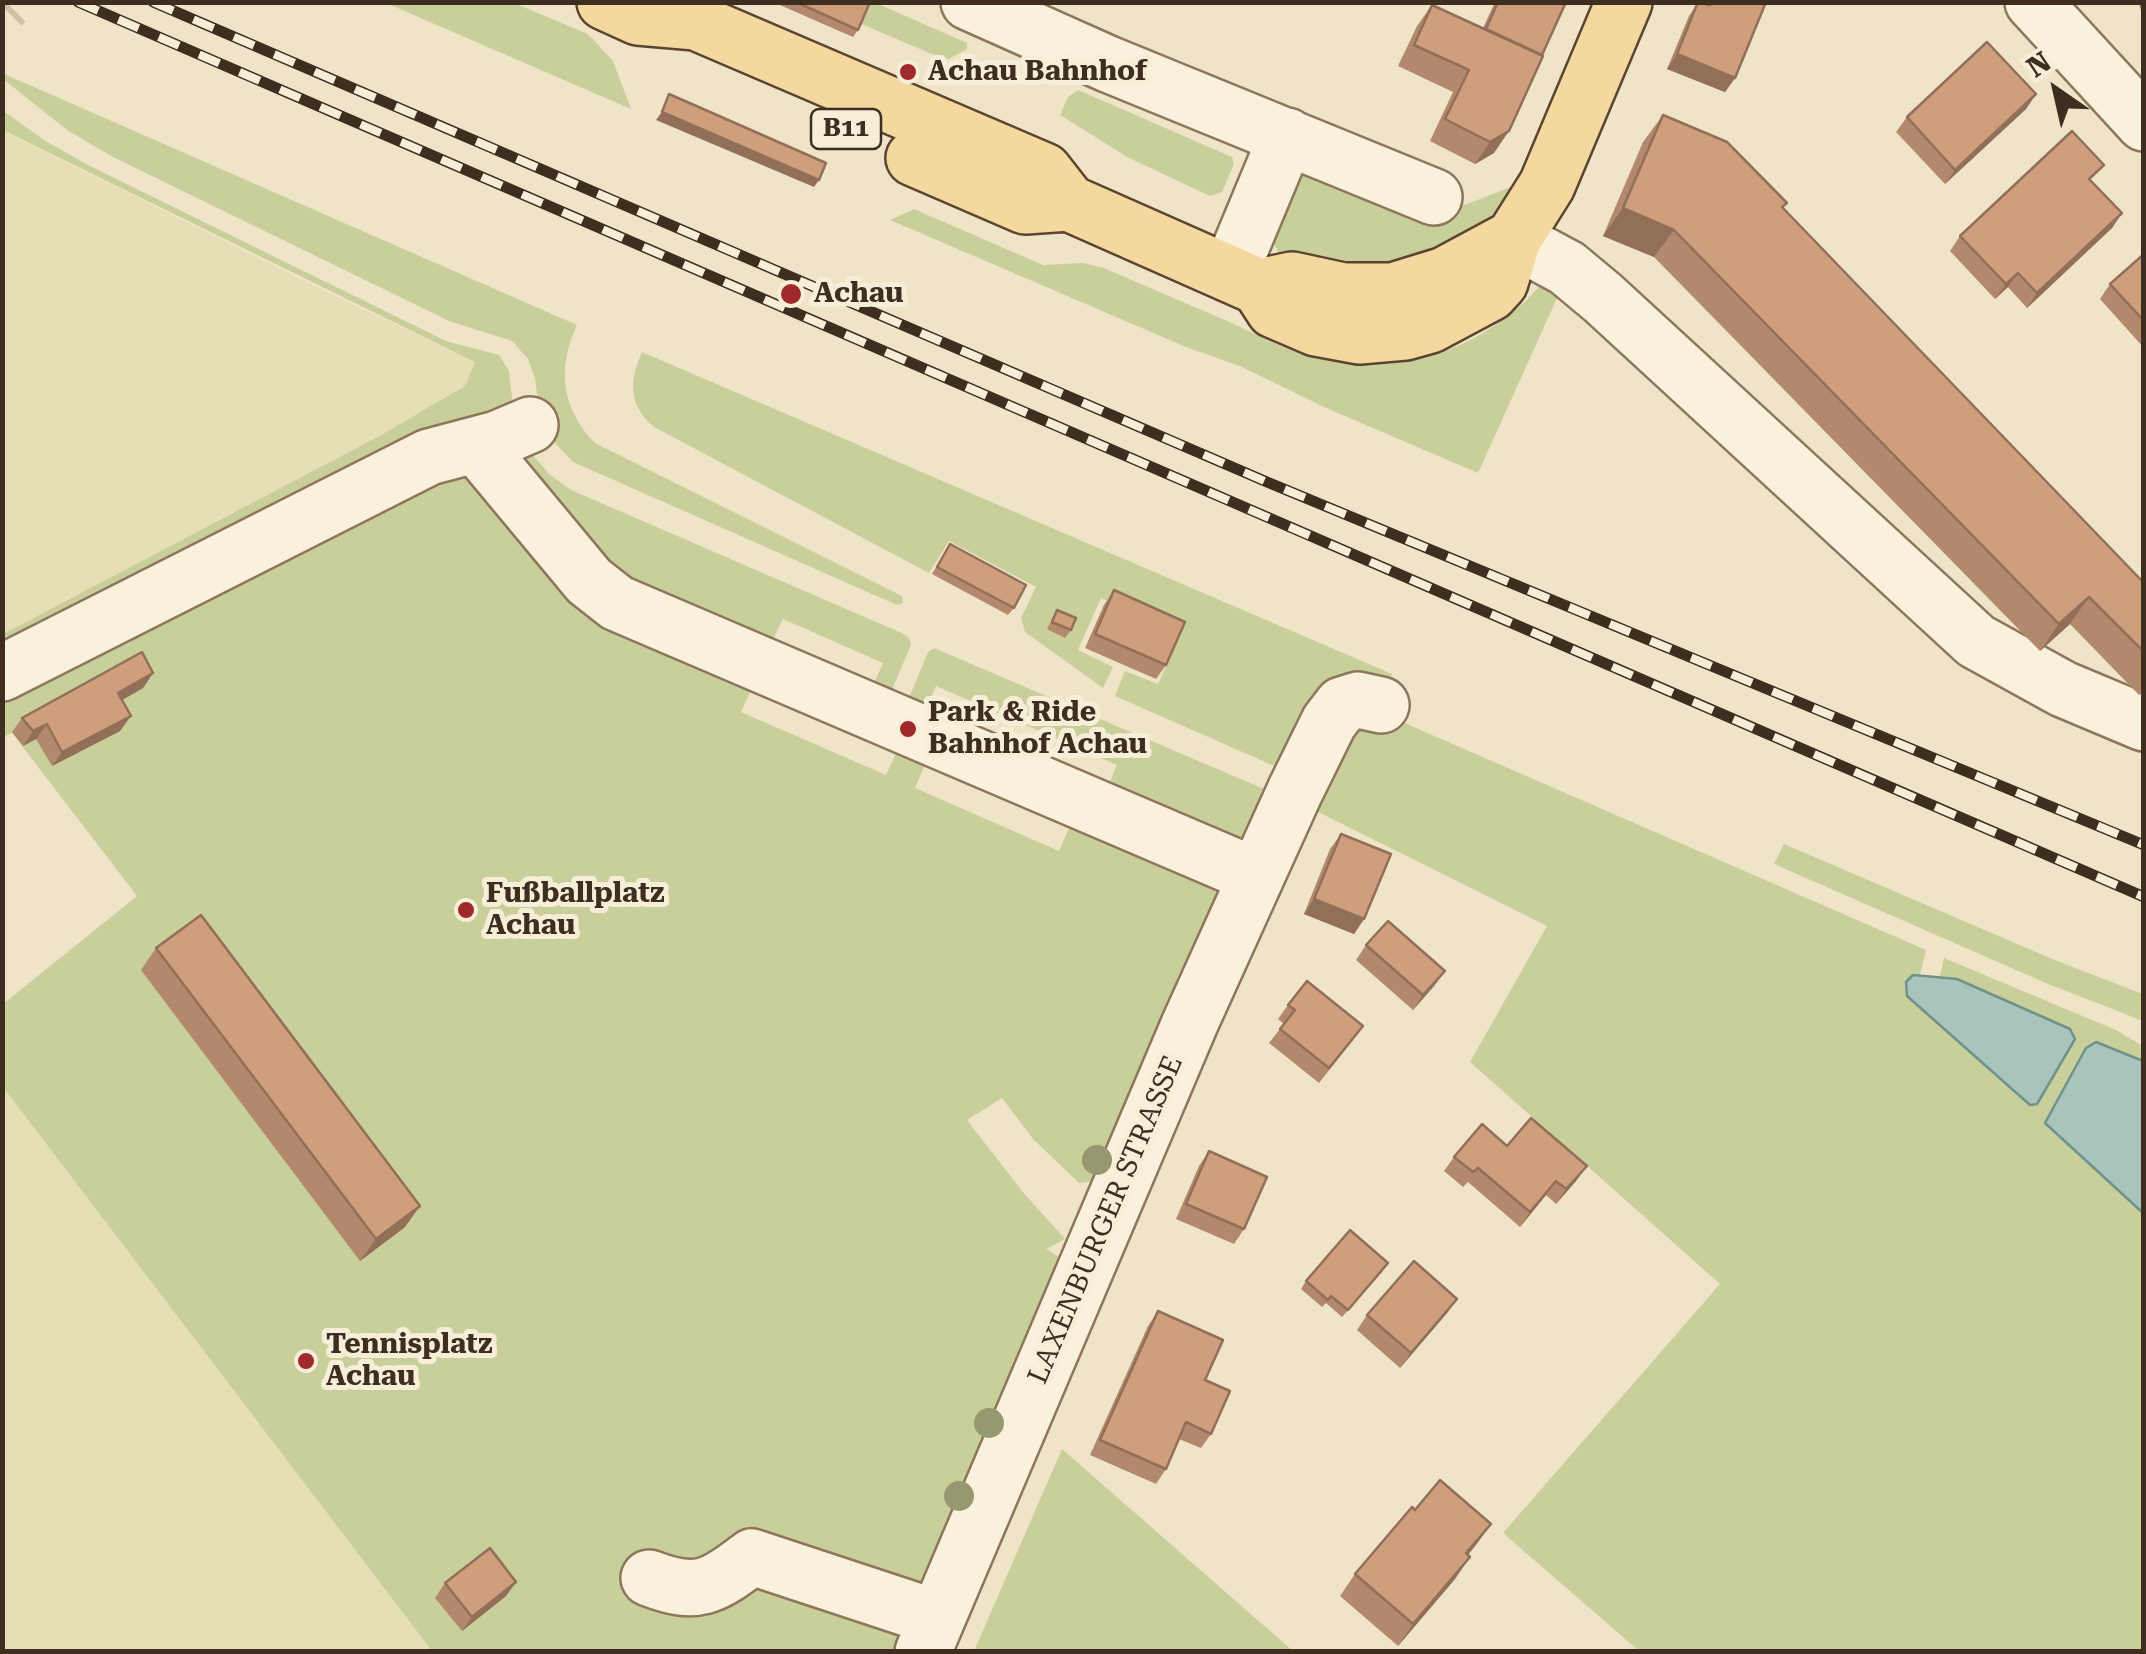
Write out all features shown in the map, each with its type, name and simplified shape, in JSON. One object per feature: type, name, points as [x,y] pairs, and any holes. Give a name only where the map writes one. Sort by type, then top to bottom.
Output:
[{"type":"main road","name":"B11","points":[[621,10],[696,22],[1044,172],[1070,203],[1244,280],[1292,280],[1343,291],[1392,291],[1446,275],[1513,239],[1547,185],[1624,2]]},
{"type":"street","points":[[969,2],[1108,64],[1434,197]]},
{"type":"street","points":[[2033,2],[2139,109]]},
{"type":"street","points":[[1244,280],[1286,136]]},
{"type":"street","points":[[1513,239],[1586,282],[1976,641],[2064,689],[2144,723]]},
{"type":"street","points":[[2,673],[429,457],[454,448],[476,446],[530,425]]},
{"type":"street","points":[[476,446],[589,581],[617,604],[1256,876]]},
{"type":"street","name":"LAXENBURGER STRASSE","points":[[930,1635],[1295,791],[1329,722],[1342,705],[1358,700],[1381,705]]},
{"type":"street","points":[[649,1578],[697,1590],[718,1582],[752,1557],[930,1635]]},
{"type":"shaded area","points":[[2,130],[475,362],[466,386],[383,434],[3,634]]},
{"type":"shaded area","points":[[3,1087],[432,1651],[3,1651]]},
{"type":"green space","points":[[386,3],[514,3],[588,34],[613,61],[631,109]]},
{"type":"green space","points":[[868,3],[967,43],[967,49],[949,59],[941,58],[859,23]]},
{"type":"green space","points":[[2,73],[577,325],[567,357],[566,387],[575,416],[595,443],[902,596],[903,603],[897,605],[573,462],[541,421],[528,359],[512,341],[449,321],[113,157],[67,130],[3,79]]},
{"type":"green space","points":[[1078,90],[1232,157],[1234,164],[1222,192],[1210,196],[1129,158],[1060,115],[1068,97]]},
{"type":"green space","points":[[2,110],[88,165],[446,341],[499,355],[509,371],[513,405],[3,655],[3,634],[383,434],[465,386],[475,362],[3,130]]},
{"type":"green space","points":[[1296,166],[1459,207],[1519,184],[1497,217],[1409,269],[1289,260],[1278,252],[1271,237]]},
{"type":"green space","points":[[914,209],[1043,265],[1083,263],[1104,268],[1292,350],[1335,362],[1367,365],[1431,356],[1490,329],[1540,286],[1558,296],[1478,473],[1242,367],[1186,347],[890,220]]},
{"type":"green space","points":[[642,352],[1392,674],[1385,695],[1281,769],[1115,696],[1125,671],[1158,684],[1180,634],[1101,598],[1078,650],[1113,667],[1103,688],[1025,632],[1021,618],[1036,587],[949,541],[929,573],[654,427],[639,410],[633,392]]},
{"type":"green space","points":[[527,448],[549,474],[571,490],[904,634],[911,645],[891,692],[870,692],[883,663],[783,619],[768,650],[628,590],[512,451]]},
{"type":"green space","points":[[462,470],[754,684],[741,712],[886,775],[899,747],[927,760],[915,788],[1059,851],[1075,815],[1225,888],[1106,1180],[1079,1183],[1033,1139],[1002,1098],[967,1120],[1065,1239],[1046,1249],[1066,1261],[895,1651],[432,1651],[3,1087],[3,1004],[137,896],[12,733],[3,737],[3,699]]},
{"type":"green space","points":[[934,648],[1264,789],[1271,795],[1252,846],[1105,794],[1117,765],[936,686],[923,715],[907,703],[928,652]]},
{"type":"green space","points":[[1400,721],[1926,950],[1920,975],[1940,976],[1944,958],[2116,1030],[2143,1046],[2143,1651],[1639,1651],[1503,1533],[1720,1284],[1470,1062],[1547,926],[1312,809],[1335,733]]},
{"type":"green space","points":[[1784,844],[2143,994],[2143,1021],[2048,984],[1774,864]]},
{"type":"green space","points":[[1062,1449],[1293,1651],[974,1651]]},
{"type":"water","points":[[1913,975],[1957,979],[2070,1029],[2075,1039],[2037,1104],[2030,1105],[1907,996],[1906,982]]},
{"type":"water","points":[[2096,1042],[2143,1061],[2143,1213],[2045,1123],[2086,1048]]},
{"type":"building","points":[[796,2],[870,2],[858,30]]},
{"type":"building","points":[[1498,2],[1566,2],[1542,55],[1486,29]]},
{"type":"building","points":[[1698,2],[1766,2],[1735,78],[1677,54]]},
{"type":"building","points":[[1432,5],[1543,56],[1509,131],[1490,142],[1445,119],[1469,70],[1414,45]]},
{"type":"building","points":[[1987,42],[2036,94],[1955,170],[1907,117]]},
{"type":"building","points":[[669,94],[826,163],[819,180],[662,112]]},
{"type":"building","points":[[1663,115],[1727,142],[1787,203],[1782,207],[2144,583],[2144,652],[2089,597],[2059,624],[1674,230],[1623,208]]},
{"type":"building","points":[[2072,131],[2104,165],[2089,179],[2122,213],[2037,293],[2018,273],[2006,284],[1960,236]]},
{"type":"building","points":[[2144,254],[2144,321],[2110,284]]},
{"type":"building","points":[[950,544],[1026,585],[1014,608],[937,567]]},
{"type":"building","points":[[1114,590],[1185,622],[1166,665],[1095,634]]},
{"type":"building","points":[[1057,610],[1076,618],[1071,630],[1052,622]]},
{"type":"building","points":[[142,652],[153,673],[118,693],[131,716],[62,752],[47,724],[33,731],[22,718]]},
{"type":"building","points":[[1341,834],[1391,854],[1364,919],[1314,899]]},
{"type":"building","points":[[201,915],[420,1206],[376,1239],[156,948]]},
{"type":"building","points":[[1388,921],[1445,971],[1423,995],[1366,945]]},
{"type":"building","points":[[1307,981],[1363,1026],[1329,1068],[1280,1029],[1295,1010],[1288,1005]]},
{"type":"building","points":[[1531,1118],[1587,1166],[1566,1189],[1556,1181],[1530,1212],[1478,1168],[1473,1172],[1454,1157],[1482,1124],[1507,1146]]},
{"type":"building","points":[[1209,1151],[1267,1177],[1244,1229],[1186,1204]]},
{"type":"building","points":[[1350,1230],[1388,1263],[1348,1310],[1331,1296],[1328,1300],[1306,1281]]},
{"type":"building","points":[[1414,1261],[1457,1299],[1411,1353],[1367,1315]]},
{"type":"building","points":[[1158,1311],[1223,1340],[1205,1380],[1230,1391],[1211,1434],[1186,1422],[1166,1469],[1100,1440]]},
{"type":"building","points":[[1440,1480],[1491,1524],[1466,1553],[1470,1557],[1413,1624],[1355,1574]]},
{"type":"building","points":[[490,1548],[516,1582],[472,1617],[445,1583]]},
{"type":"tunnel","points":[[2,6],[6,2]]},
{"type":"railway","points":[[78,2],[2144,897]]},
{"type":"railway","points":[[153,2],[1267,482],[2144,845]]},
{"type":"place","name":"Achau Bahnhof","points":[[908,72]]},
{"type":"place","name":"Achau","points":[[791,294]]},
{"type":"place","name":"Park & Ride Bahnhof Achau","points":[[908,729]]},
{"type":"place","name":"Fußballplatz Achau","points":[[466,910]]},
{"type":"place","name":"Tennisplatz Achau","points":[[306,1361]]}]
